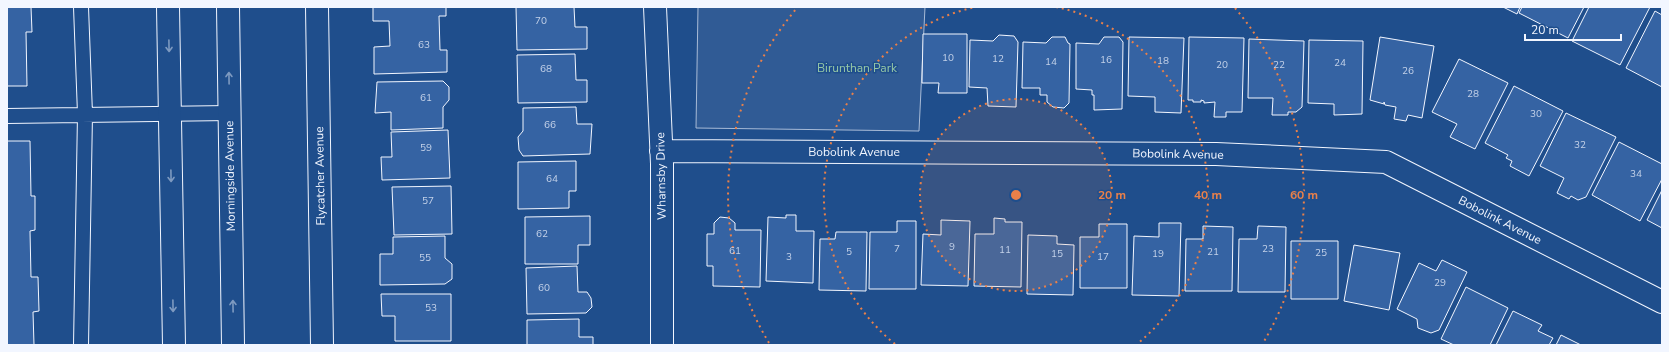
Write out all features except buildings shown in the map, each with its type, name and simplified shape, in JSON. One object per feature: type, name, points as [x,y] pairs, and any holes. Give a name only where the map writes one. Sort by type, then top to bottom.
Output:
[{"type":"street","points":[[168,7],[174,345]]},
{"type":"street","name":"Morningside Avenue","points":[[228,7],[233,345]]},
{"type":"street","name":"Flycatcher Avenue","points":[[317,7],[322,345]]},
{"type":"street","name":"Wharnsby Drive","points":[[656,7],[661,151],[662,345]]},
{"type":"street","name":"Bobolink Avenue","points":[[661,151],[1216,154],[1386,162],[1662,302]]},
{"type":"lane","points":[[82,7],[85,114],[82,345]]},
{"type":"lane","points":[[7,116],[229,113]]},
{"type":"shaded area","name":"Birunthan Park","points":[[698,7],[925,7],[919,131],[696,128]]}]
